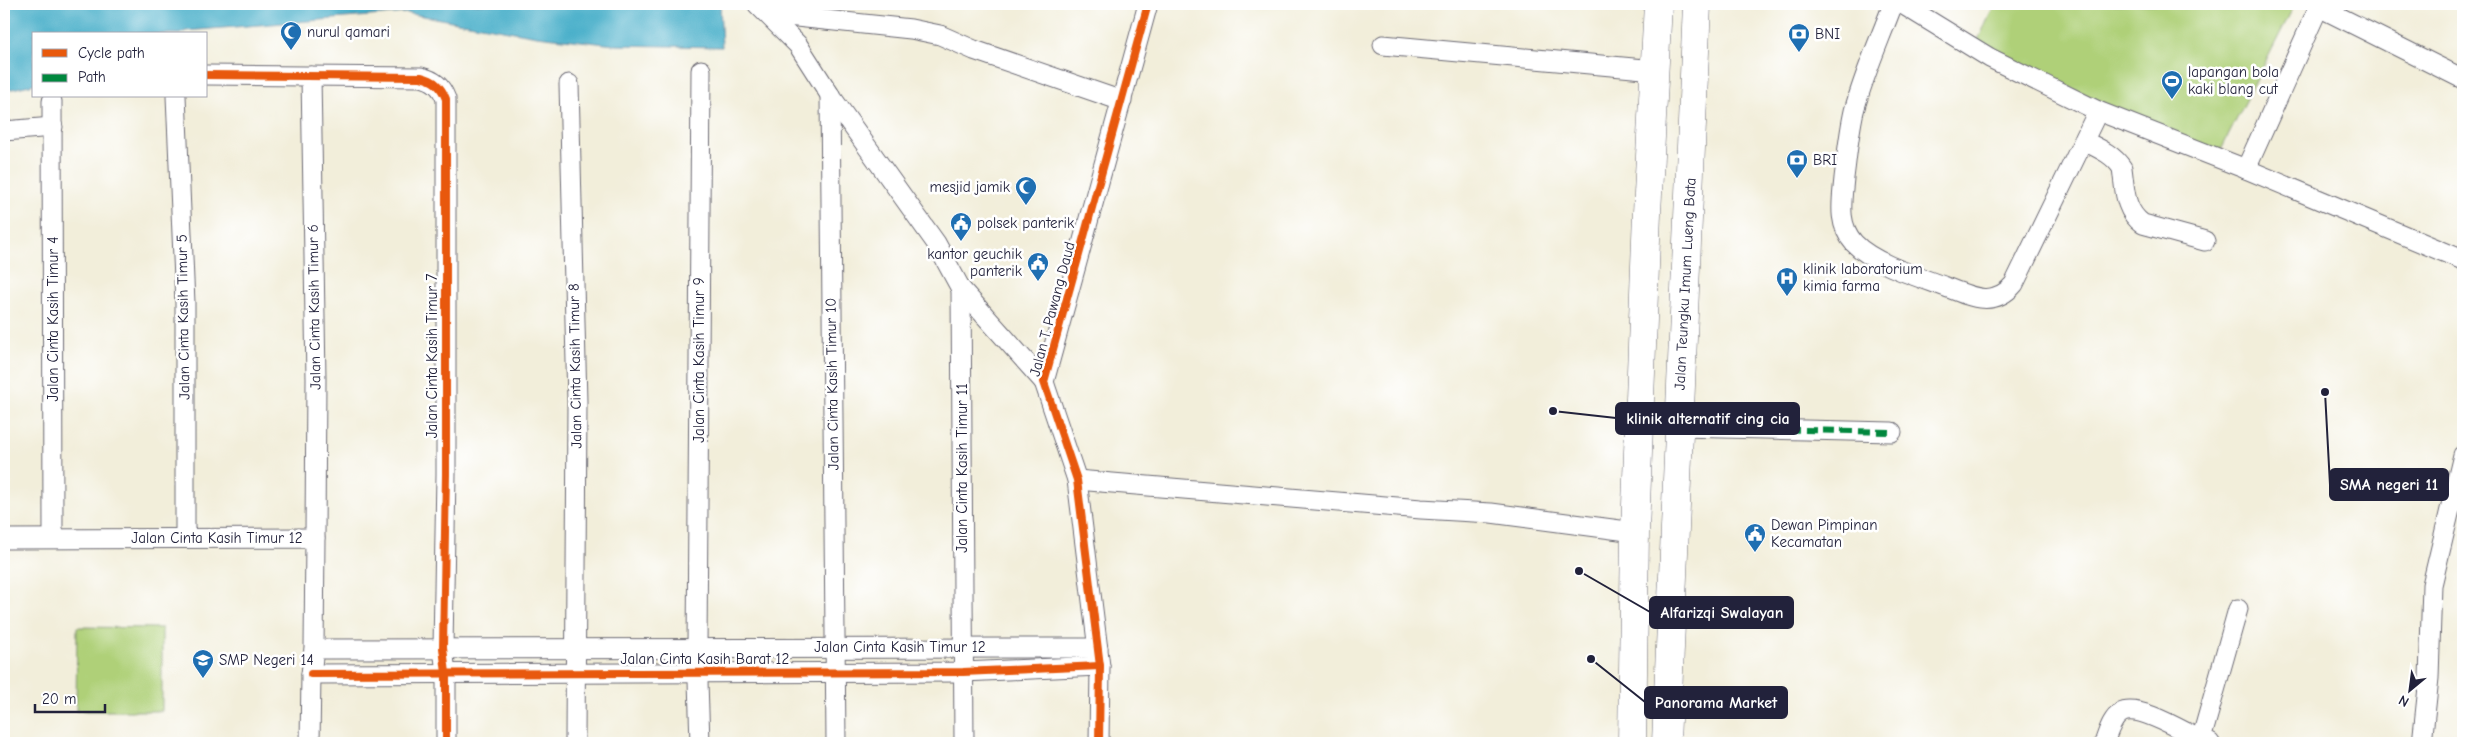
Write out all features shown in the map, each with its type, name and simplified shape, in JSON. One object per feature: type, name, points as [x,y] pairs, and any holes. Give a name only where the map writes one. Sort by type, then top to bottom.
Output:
[{"type":"highway","points":[[1632,743],[1635,532],[1647,213],[1658,4]]},
{"type":"highway","name":"Jalan Teungku Imum Lueng Bata","points":[[1666,743],[1697,4]]},
{"type":"street","name":"Jalan T. Pawang Daud","points":[[1099,743],[1099,657],[1076,480],[1044,382],[1148,4]]},
{"type":"street","points":[[1893,4],[1854,110],[1847,149],[1841,215],[1854,242],[1868,253],[1901,270],[1959,292],[1984,299],[1995,299],[2006,294],[2014,284],[2098,111]]},
{"type":"street","points":[[1902,4],[1990,58],[2098,111],[2246,169],[2463,260]]},
{"type":"street","points":[[2246,169],[2319,5],[2463,79]]},
{"type":"street","points":[[763,9],[911,29],[940,35],[974,50],[1122,101]]},
{"type":"street","points":[[763,9],[798,45],[830,95],[936,243],[961,289],[1044,382]]},
{"type":"street","points":[[1383,45],[1654,70]]},
{"type":"street","name":"Jalan Cinta Kasih Timur 9","points":[[700,743],[697,650],[701,70]]},
{"type":"street","points":[[208,75],[310,76]]},
{"type":"street","name":"Jalan Cinta Kasih Timur 7","points":[[310,76],[421,77],[436,83],[443,90],[446,99],[446,474],[443,648],[446,673],[446,743]]},
{"type":"street","name":"Jalan Cinta Kasih Timur 6","points":[[310,76],[316,380],[315,538]]},
{"type":"street","name":"Jalan Cinta Kasih Timur 8","points":[[569,84],[577,402],[575,743]]},
{"type":"street","name":"Jalan Cinta Kasih Timur 10","points":[[830,95],[836,743]]},
{"type":"street","name":"Jalan Cinta Kasih Timur 5","points":[[176,98],[185,303],[185,538]]},
{"type":"street","name":"Jalan Cinta Kasih Timur 4","points":[[52,100],[53,537]]},
{"type":"street","points":[[4,131],[53,127]]},
{"type":"street","points":[[2084,140],[2111,155],[2122,168],[2128,206],[2135,218],[2143,224],[2205,241]]},
{"type":"street","name":"Jalan Cinta Kasih Timur 11","points":[[961,289],[964,743]]},
{"type":"street","points":[[1679,427],[1892,432]]},
{"type":"street","points":[[2422,743],[2429,678],[2432,585],[2463,455]]},
{"type":"street","points":[[1076,480],[1421,509],[1491,513],[1635,532]]},
{"type":"street","name":"Jalan Cinta Kasih Timur 12","points":[[4,539],[53,537],[315,538],[314,649],[576,648],[697,650],[962,646],[1099,657]]},
{"type":"street","points":[[2104,743],[2114,719],[2122,712],[2131,711],[2143,712],[2206,741],[2238,609]]},
{"type":"street","points":[[310,743],[311,674],[314,649]]},
{"type":"street","name":"Jalan Cinta Kasih Barat 12","points":[[311,674],[963,672],[1099,657]]},
{"type":"green space","name":"lapangan bola kaki blang cut","points":[[1995,4],[2295,4],[2218,156],[1976,44]]},
{"type":"green space","points":[[77,627],[162,628],[162,711],[76,711]]},
{"type":"water","points":[[4,4],[720,4],[722,47],[615,45],[537,36],[406,13],[184,32],[32,32],[32,84],[4,91]]},
{"type":"marked path","points":[[1679,427],[1892,432]]},
{"type":"cycle path","points":[[1099,743],[1100,666],[1077,480],[1044,382],[1148,4]]},
{"type":"cycle path","points":[[208,75],[421,77],[437,84],[446,99],[446,474],[443,648],[446,673],[446,743]]},
{"type":"cycle path","points":[[311,674],[963,672],[1100,666]]},
{"type":"place","name":"nurul qamari","points":[[291,51]]},
{"type":"place","name":"BNI","points":[[1799,53]]},
{"type":"place","name":"lapangan bola kaki blang cut","points":[[2172,100]]},
{"type":"place","name":"BRI","points":[[1797,179]]},
{"type":"place","name":"mesjid jamik","points":[[1026,206]]},
{"type":"place","name":"polsek panterik","points":[[961,242]]},
{"type":"place","name":"kantor geuchik panterik","points":[[1038,282]]},
{"type":"place","name":"klinik laboratorium kimia farma","points":[[1787,297]]},
{"type":"place","name":"SMA negeri 11","points":[[2325,392]]},
{"type":"place","name":"klinik alternatif cing cia","points":[[1553,411]]},
{"type":"place","name":"Dewan Pimpinan Kecamatan","points":[[1755,553]]},
{"type":"place","name":"Alfarizqi Swalayan","points":[[1579,571]]},
{"type":"place","name":"Panorama Market","points":[[1591,659]]},
{"type":"place","name":"SMP Negeri 14","points":[[203,679]]}]
